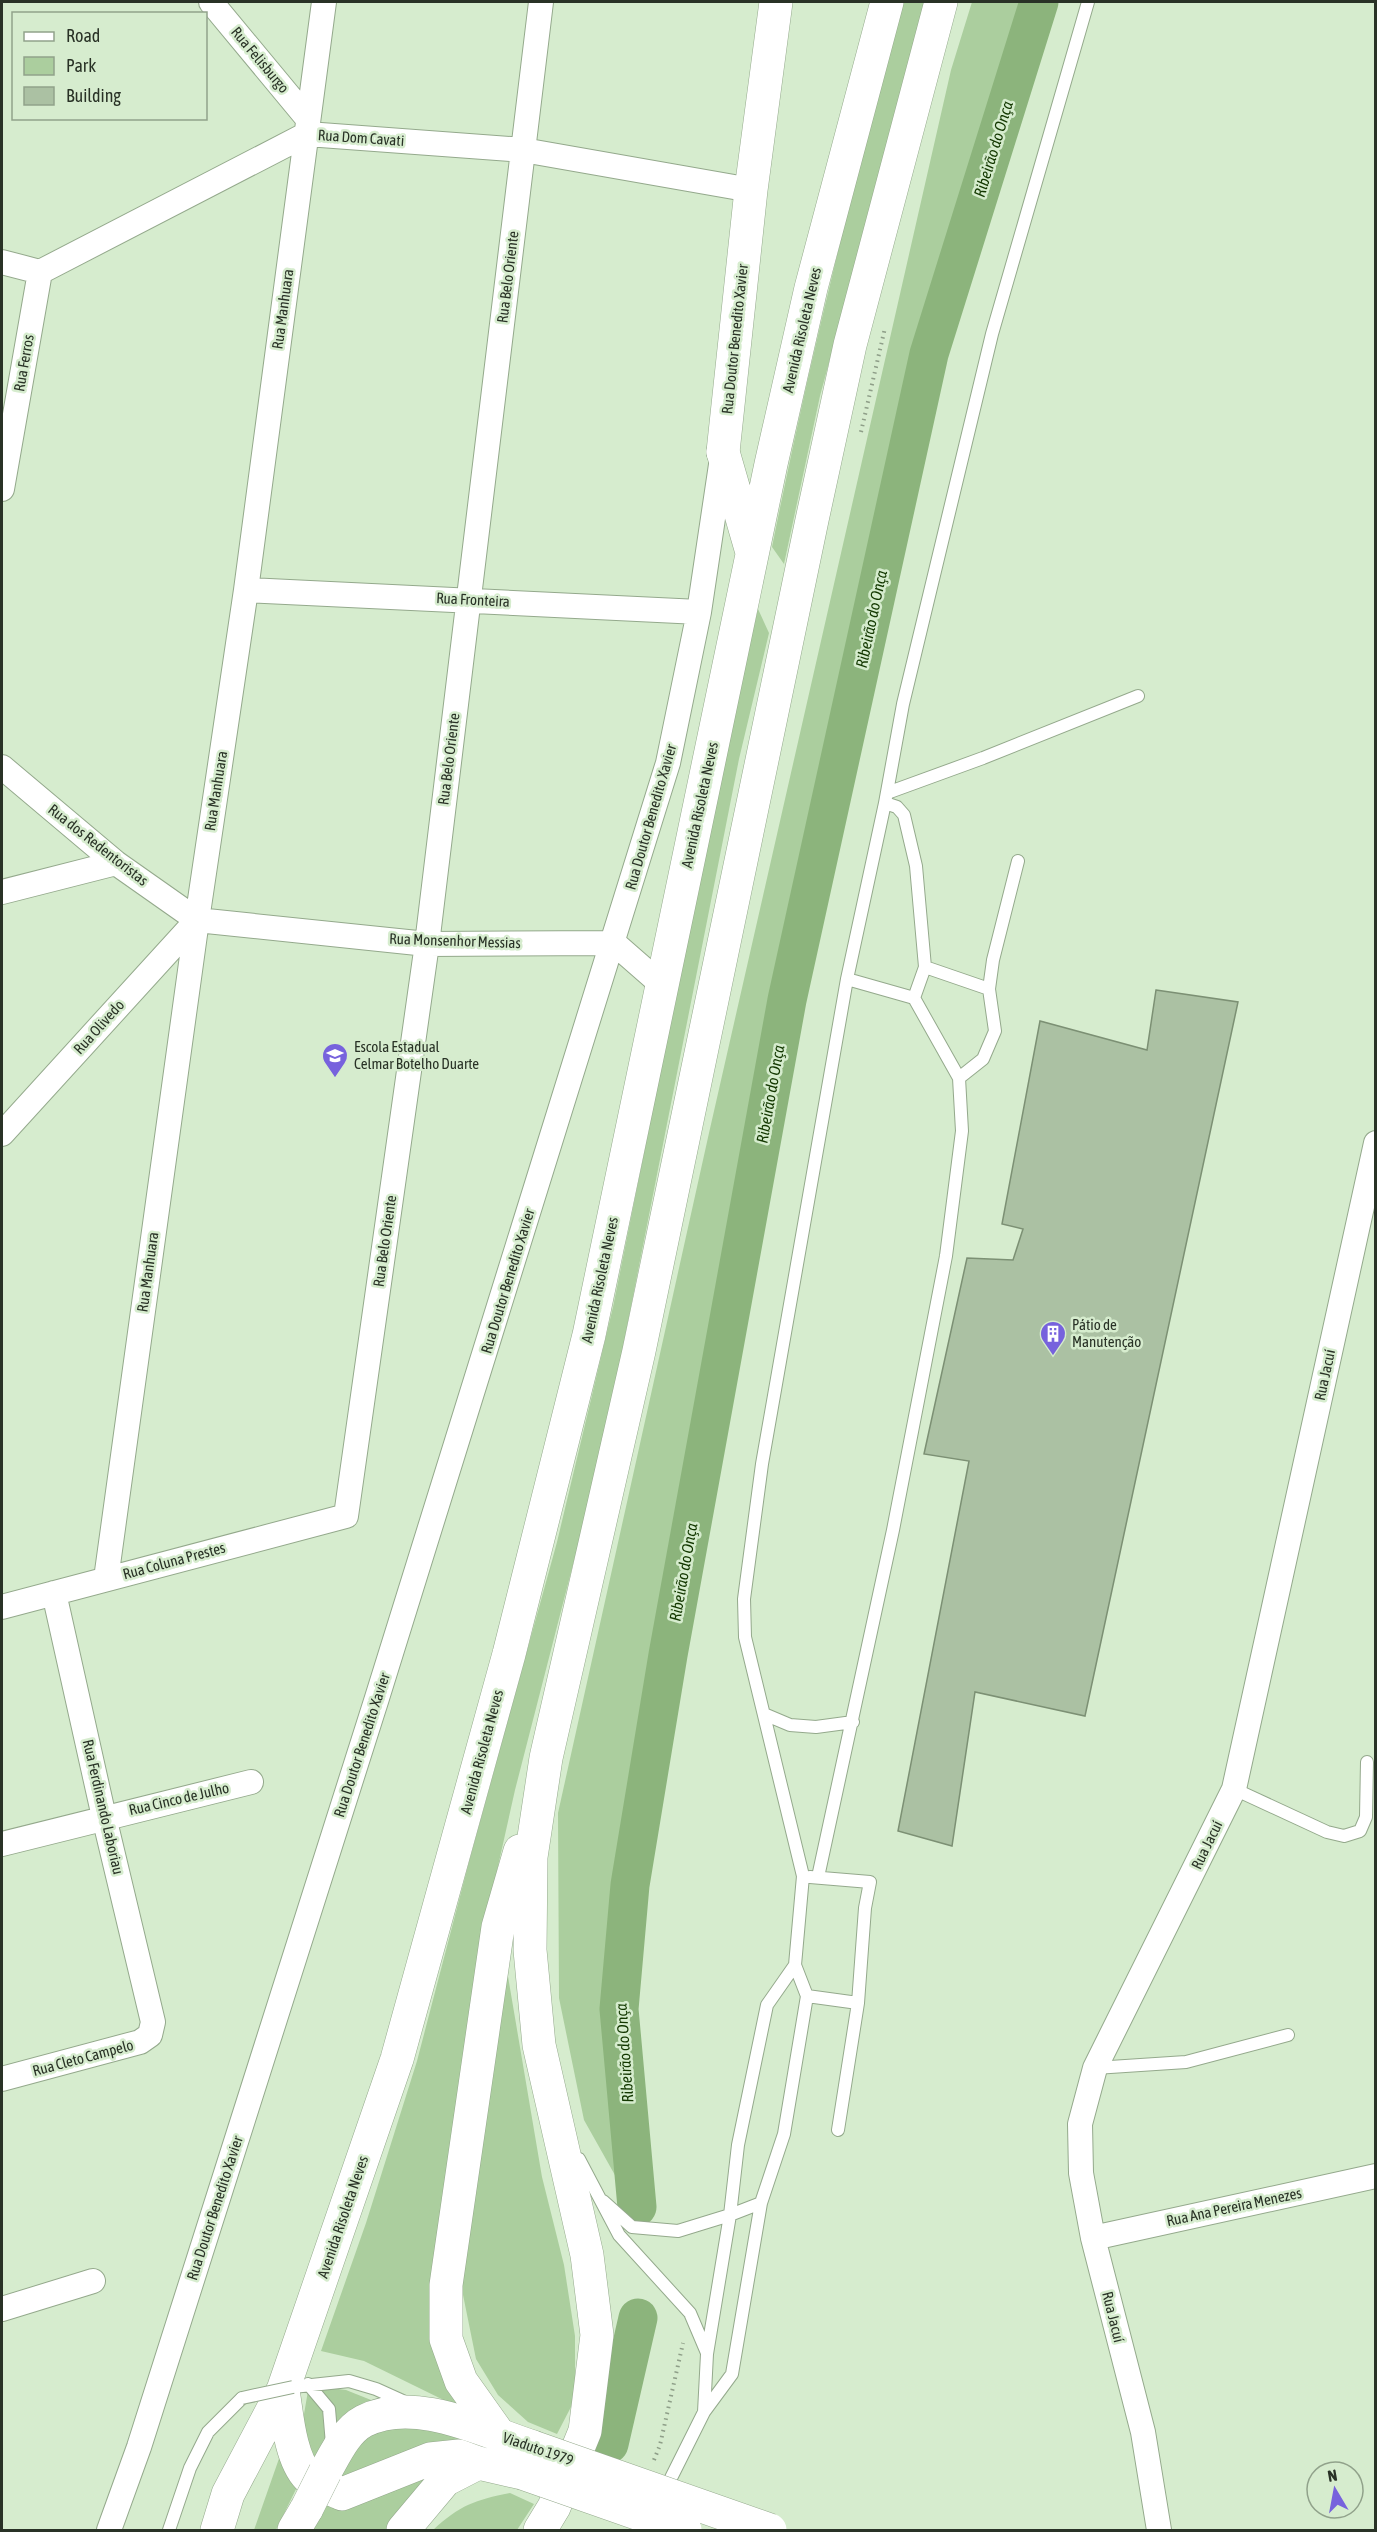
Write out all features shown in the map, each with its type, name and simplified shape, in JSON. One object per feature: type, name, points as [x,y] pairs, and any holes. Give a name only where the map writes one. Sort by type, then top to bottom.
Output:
[{"type":"main road","name":"Rua Doutor Benedito Xavier","points":[[723,452],[751,190],[776,2]]},
{"type":"main road","name":"Avenida Risoleta Neves","points":[[217,2530],[228,2494],[294,2387],[397,2059],[509,1654],[589,1335],[752,553],[811,288],[887,2]]},
{"type":"main road","points":[[500,2436],[461,2381],[446,2339],[446,2285],[498,1927],[546,1758],[639,1351],[809,531],[850,345],[941,2]]},
{"type":"main road","points":[[723,452],[752,553]]},
{"type":"main road","points":[[540,2530],[554,2507],[585,2430],[597,2335],[587,2255],[539,2045],[530,1950],[531,1857],[546,1758]]},
{"type":"main road","name":"Viaduto 1979","points":[[294,2387],[289,2431],[296,2455],[308,2478],[342,2494],[430,2459],[459,2456],[478,2463],[527,2460],[770,2530]]},
{"type":"main road","name":"Viaduto 1979","points":[[300,2519],[343,2440],[363,2422],[393,2412],[430,2413],[500,2436],[527,2460],[685,2530]]},
{"type":"main road","points":[[403,2530],[445,2480],[478,2463]]},
{"type":"street","name":"Rua Felisburgo","points":[[211,2],[307,126]]},
{"type":"street","name":"Rua Manhuara","points":[[106,1579],[197,920],[246,590],[324,2]]},
{"type":"street","name":"Rua Belo Oriente","points":[[346,1516],[427,944],[541,2]]},
{"type":"street","name":"Rua Dom Cavati","points":[[40,272],[307,126],[523,150],[751,190]]},
{"type":"street","points":[[2,262],[40,272]]},
{"type":"street","name":"Rua Ferros","points":[[2,489],[40,272]]},
{"type":"street","name":"Rua Doutor Benedito Xavier","points":[[109,2530],[139,2447],[614,943],[668,764],[699,612],[723,452]]},
{"type":"street","name":"Rua Fronteira","points":[[246,590],[469,599],[699,612]]},
{"type":"street","name":"Rua dos Redentoristas","points":[[2,767],[116,863],[197,920]]},
{"type":"street","points":[[2,892],[116,863]]},
{"type":"street","name":"Rua Monsenhor Messias","points":[[197,920],[427,944],[614,943]]},
{"type":"street","name":"Rua Olivedo","points":[[2,1134],[197,920]]},
{"type":"street","points":[[614,943],[662,986]]},
{"type":"street","name":"Rua Jacuí","points":[[1159,2530],[1143,2432],[1093,2238],[1081,2173],[1080,2124],[1095,2068],[1234,1789],[1376,1143]]},
{"type":"street","name":"Rua Coluna Prestes","points":[[2,1607],[346,1516]]},
{"type":"street","name":"Rua Ferdinando Laboriau","points":[[54,1593],[153,2022]]},
{"type":"street","name":"Rua Cinco de Julho","points":[[2,1844],[251,1782]]},
{"type":"street","name":"Rua Cleto Campelo","points":[[2,2079],[140,2042],[150,2035],[153,2022]]},
{"type":"street","name":"Rua Ana Pereira Menezes","points":[[1093,2238],[1376,2176]]},
{"type":"street","points":[[2,2309],[93,2281]]},
{"type":"lane","points":[[645,2530],[704,2412],[732,2374],[761,2203],[784,2134],[807,1996],[795,1965],[803,1876],[745,1637],[744,1599],[762,1464],[847,979],[886,798],[903,704],[993,334],[1088,2]]},
{"type":"lane","points":[[886,798],[1138,696]]},
{"type":"lane","points":[[886,798],[904,815],[916,866],[925,967],[914,998]]},
{"type":"lane","points":[[959,1078],[983,1059],[995,1031],[989,989],[993,960],[1018,861]]},
{"type":"lane","points":[[925,967],[989,989]]},
{"type":"lane","points":[[818,1877],[854,1722],[946,1256],[962,1131],[959,1078],[914,998],[847,979]]},
{"type":"lane","points":[[764,1714],[789,1725],[816,1727],[854,1722]]},
{"type":"lane","points":[[1234,1789],[1327,1832],[1344,1836],[1360,1831],[1366,1817],[1367,1762]]},
{"type":"lane","points":[[803,1876],[870,1882],[865,1908],[858,2003],[838,2130]]},
{"type":"lane","points":[[704,2412],[707,2354],[730,2216],[738,2145],[767,2005],[795,1965]]},
{"type":"lane","points":[[807,1996],[858,2003]]},
{"type":"lane","points":[[1095,2068],[1186,2062],[1288,2036]]},
{"type":"lane","points":[[539,2045],[562,2124],[596,2194],[619,2235],[690,2313],[707,2354]]},
{"type":"lane","points":[[596,2194],[632,2227],[678,2231],[730,2216],[761,2203]]},
{"type":"lane","points":[[169,2530],[190,2468],[208,2432],[242,2398],[294,2387],[349,2381],[376,2389],[430,2413]]},
{"type":"lane","points":[[294,2387],[329,2409],[333,2439],[327,2469]]},
{"type":"path","points":[[859,442],[886,326]]},
{"type":"path","points":[[651,2466],[660,2445],[690,2313]]},
{"type":"green space","points":[[904,2],[926,2],[820,396],[784,564],[772,547],[786,478],[833,273]]},
{"type":"green space","points":[[972,2],[1031,2],[933,316],[846,701],[753,1140],[632,1825],[611,2000],[625,2193],[584,2120],[559,1998],[558,1813],[709,1133],[951,70]]},
{"type":"green space","points":[[758,609],[769,633],[739,759],[622,1352],[579,1541],[515,1790],[490,1902],[447,2225],[464,2410],[364,2361],[321,2351],[366,2223],[417,2061],[557,1542],[613,1307],[731,722]]},
{"type":"green space","points":[[503,1947],[542,2177],[564,2265],[575,2336],[575,2380],[572,2405],[557,2434],[528,2422],[498,2395],[476,2359],[461,2285]]},
{"type":"green space","points":[[309,2385],[346,2390],[376,2402],[347,2416],[324,2441],[310,2466],[303,2420]]},
{"type":"green space","points":[[413,2422],[475,2442],[432,2445],[340,2484],[333,2477],[377,2425]]},
{"type":"green space","points":[[282,2450],[300,2481],[276,2530],[254,2530]]},
{"type":"green space","points":[[441,2466],[390,2530],[306,2530],[321,2500]]},
{"type":"green space","points":[[510,2493],[534,2504],[517,2530],[433,2530],[460,2509],[487,2498]]},
{"type":"building","name":"Pátio de Manutenção","points":[[1156,990],[1238,1002],[1085,1716],[975,1692],[952,1846],[898,1831],[969,1461],[924,1454],[967,1258],[1013,1260],[1023,1229],[1002,1224],[1040,1021],[1147,1050]]},
{"type":"waterway","name":"Ribeirão do Onça","points":[[637,2207],[619,2009],[630,1885],[668,1655],[787,1000],[929,354],[1039,2]]},
{"type":"waterway","name":"Ribeirão do Onça","points":[[609,2444],[638,2318]]},
{"type":"place","name":"Escola Estadual Celmar Botelho Duarte","points":[[335,1079]]},
{"type":"place","name":"Pátio de Manutenção","points":[[1053,1357]]}]
